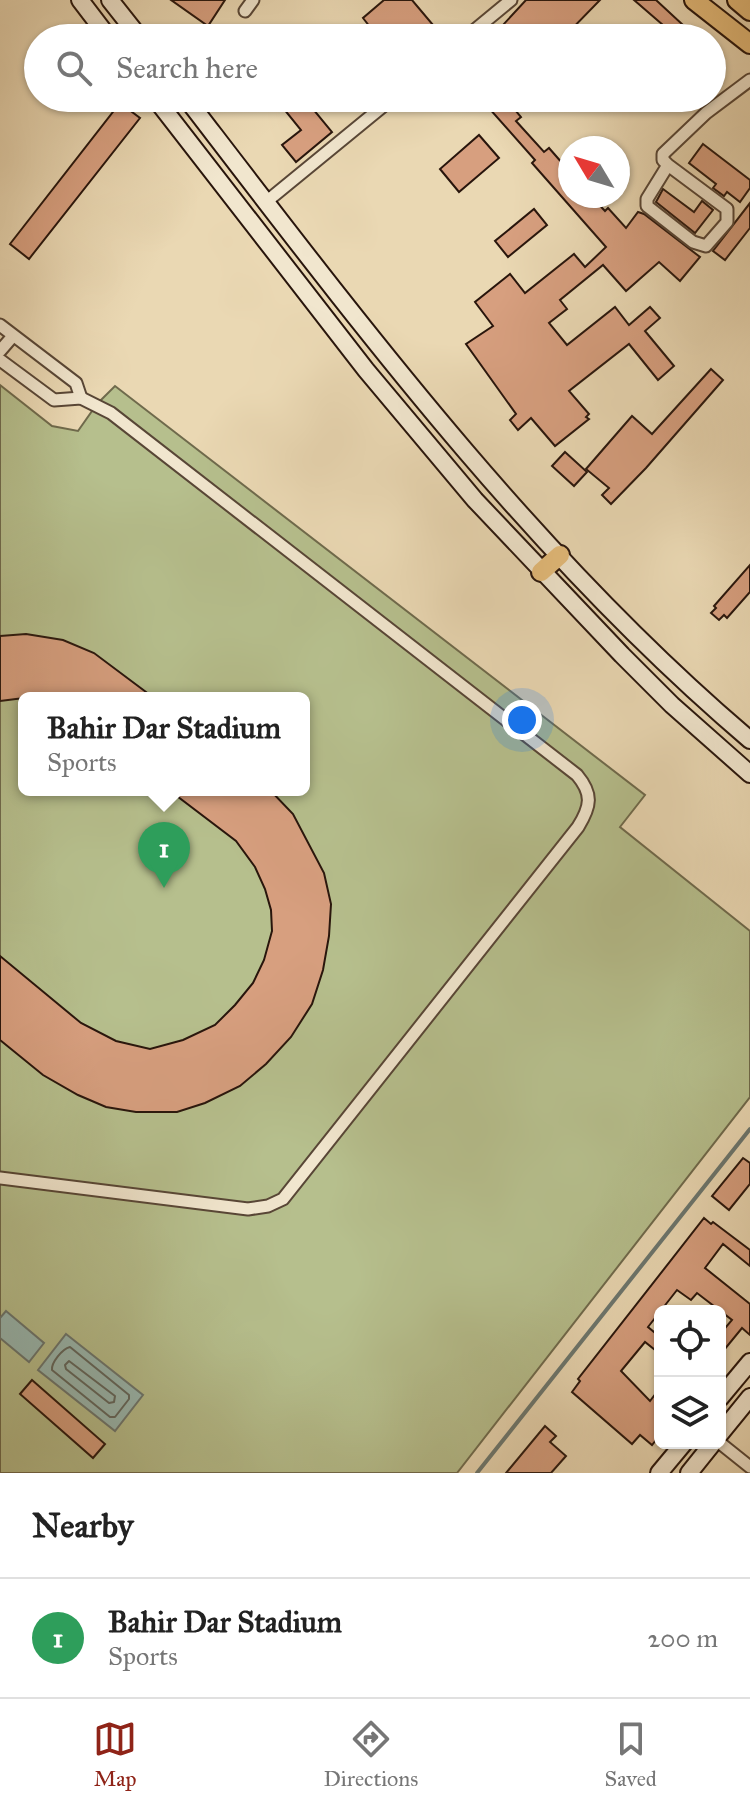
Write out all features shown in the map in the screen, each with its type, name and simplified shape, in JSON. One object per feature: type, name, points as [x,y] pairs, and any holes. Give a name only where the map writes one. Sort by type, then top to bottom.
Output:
[{"type":"main road","points":[[694,0],[725,24]]},
{"type":"main road","points":[[737,0],[750,11]]},
{"type":"main road","points":[[726,25],[750,44]]},
{"type":"main road","points":[[541,572],[560,555]]},
{"type":"street","points":[[80,0],[98,24]]},
{"type":"street","points":[[110,0],[129,24]]},
{"type":"street","points":[[245,11],[253,0]]},
{"type":"street","points":[[482,24],[511,0]]},
{"type":"street","points":[[726,98],[750,80]]},
{"type":"street","points":[[166,112],[418,436],[541,572],[672,705],[750,774]]},
{"type":"street","points":[[197,112],[439,419],[560,555],[678,676],[747,733]]},
{"type":"street","points":[[266,202],[376,112]]},
{"type":"street","points":[[668,165],[647,199],[647,206],[693,242],[706,246],[727,222],[727,209],[663,160],[665,149],[707,112]]},
{"type":"street","points":[[0,325],[76,383],[81,398]]},
{"type":"street","points":[[0,351],[13,336]]},
{"type":"street","points":[[0,360],[54,400],[81,398],[111,413],[577,775],[586,787],[588,800],[587,813],[578,827],[283,1199],[268,1206],[248,1209],[0,1178]]},
{"type":"street","points":[[726,1391],[750,1362]]},
{"type":"street","points":[[726,1427],[750,1397]]},
{"type":"street","points":[[726,1448],[750,1467]]},
{"type":"street","points":[[659,1473],[679,1449]]},
{"type":"street","points":[[689,1473],[708,1449]]},
{"type":"green space","points":[[0,385],[52,426],[78,431],[97,404],[115,386],[645,795],[620,827],[750,931],[750,1097],[457,1473],[0,1473]]},
{"type":"water","points":[[6,1311],[44,1343],[29,1362],[0,1338],[0,1318]]},
{"type":"water","points":[[66,1334],[143,1395],[115,1431],[38,1370]]},
{"type":"building","points":[[171,0],[225,0],[209,24]]},
{"type":"building","points":[[384,0],[412,0],[432,24],[368,24],[363,18]]},
{"type":"building","points":[[526,0],[600,0],[577,24],[504,24]]},
{"type":"building","points":[[634,0],[656,0],[682,24],[662,24]]},
{"type":"building","points":[[113,112],[132,112],[140,118],[29,259],[10,244]]},
{"type":"building","points":[[286,112],[316,112],[332,132],[296,162],[282,145],[301,130]]},
{"type":"building","points":[[492,112],[517,112],[521,117],[516,121],[544,152],[549,148],[558,158],[558,193],[532,163],[535,160]]},
{"type":"building","points":[[479,135],[499,158],[459,192],[440,169]]},
{"type":"building","points":[[703,144],[750,180],[750,188],[740,202],[727,192],[724,196],[713,188],[716,184],[689,163]]},
{"type":"building","points":[[663,189],[694,212],[702,201],[713,210],[695,233],[656,202]]},
{"type":"building","points":[[750,203],[750,228],[725,260],[713,251]]},
{"type":"building","points":[[572,208],[602,208],[605,211],[608,208],[626,228],[638,212],[644,214],[700,257],[680,281],[659,262],[626,291],[603,265],[560,300],[567,309],[549,323],[567,345],[615,307],[629,325],[650,307],[660,318],[645,331],[674,366],[658,380],[629,344],[569,391],[589,414],[586,417],[589,419],[555,446],[531,418],[518,430],[510,420],[516,414],[466,344],[493,326],[475,302],[510,274],[525,293],[574,254],[585,267],[606,247]]},
{"type":"building","points":[[534,209],[547,225],[508,257],[495,241]]},
{"type":"building","points":[[711,369],[723,380],[611,504],[602,495],[609,488],[586,469],[632,416],[652,434]]},
{"type":"building","points":[[565,452],[587,472],[574,486],[552,466]]},
{"type":"building","points":[[750,565],[750,592],[727,618],[724,615],[719,620],[711,613],[716,608],[714,606]]},
{"type":"building","points":[[26,634],[63,640],[94,653],[146,692],[18,692],[18,699],[0,701],[0,636]]},
{"type":"building","points":[[177,796],[276,796],[293,814],[324,873],[331,904],[323,970],[312,1004],[291,1037],[240,1086],[177,1112],[136,1112],[106,1107],[43,1075],[0,1040],[0,956],[81,1023],[116,1041],[150,1049],[183,1040],[215,1025],[253,983],[264,960],[272,931],[271,910],[265,889],[255,867],[236,841]]},
{"type":"building","points":[[743,1158],[750,1163],[750,1184],[729,1210],[712,1196]]},
{"type":"building","points":[[704,1218],[750,1250],[750,1266],[723,1244],[705,1268],[750,1304],[750,1335],[742,1328],[726,1348],[726,1327],[732,1320],[726,1315],[726,1305],[713,1305],[697,1293],[691,1300],[677,1290],[665,1305],[654,1305],[654,1319],[648,1327],[654,1332],[654,1349],[645,1342],[621,1371],[650,1401],[654,1396],[652,1445],[640,1435],[632,1444],[572,1392],[580,1381],[578,1379]]},
{"type":"building","points":[[32,1380],[105,1444],[93,1458],[20,1394]]},
{"type":"building","points":[[545,1426],[556,1436],[550,1442],[566,1456],[551,1473],[506,1473]]},
{"type":"waterway","points":[[477,1473],[750,1129]]},
{"type":"place","name":"Bahir Dar Stadium","points":[[164,888]]}]
